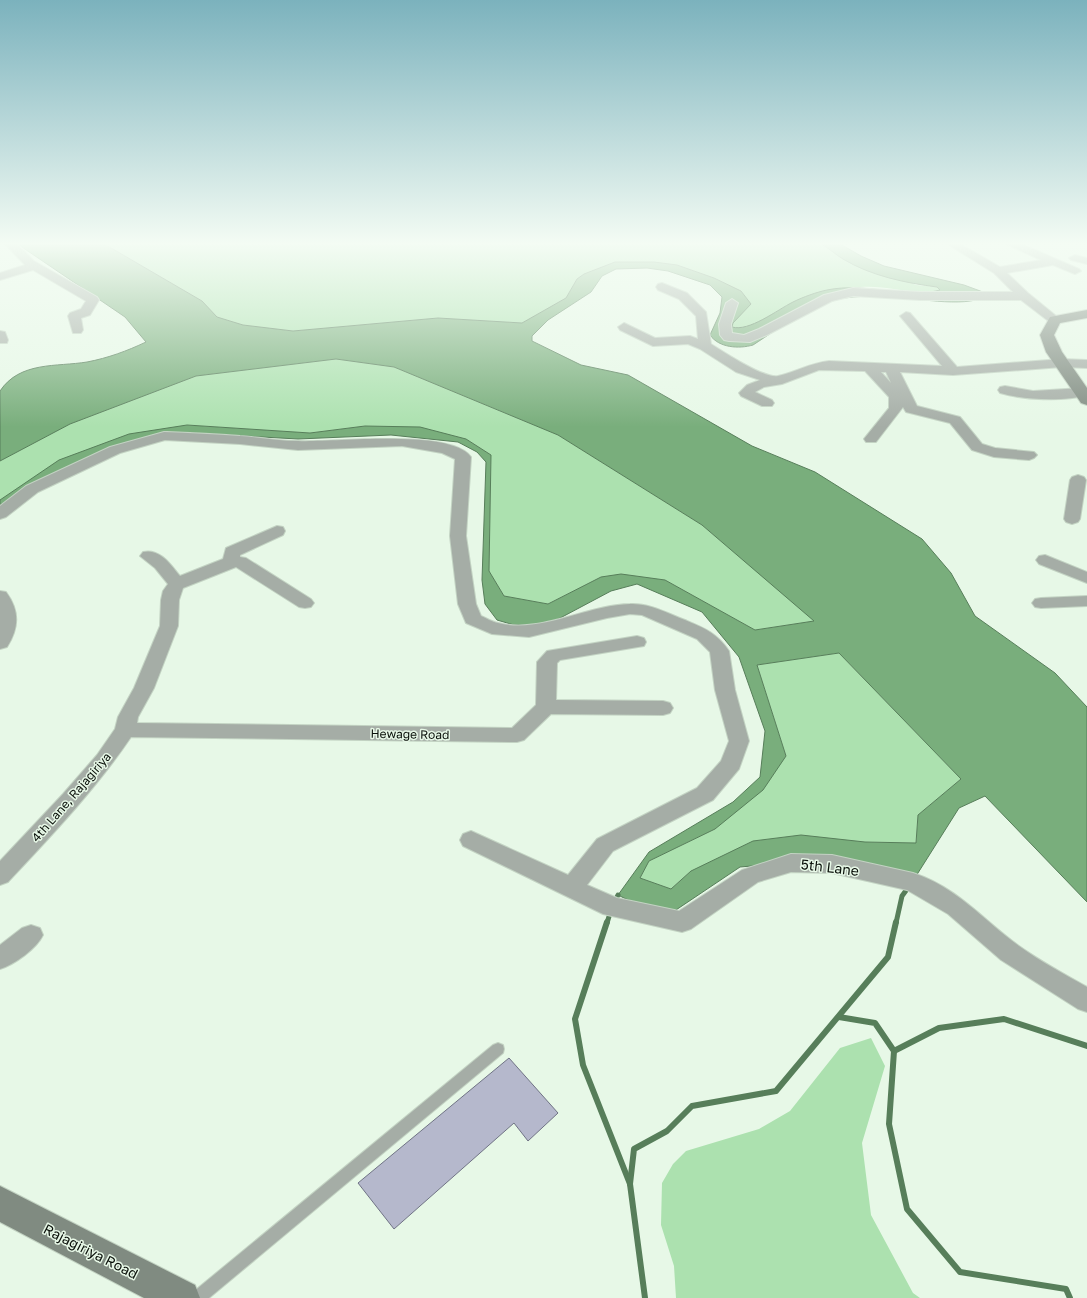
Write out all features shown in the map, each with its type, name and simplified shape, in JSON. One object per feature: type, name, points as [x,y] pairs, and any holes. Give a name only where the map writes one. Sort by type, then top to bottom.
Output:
[{"type":"street","points":[[77,330],[74,316],[86,312],[90,306]]},
{"type":"street","points":[[691,306],[702,315],[705,346]]},
{"type":"street","points":[[731,306],[725,324],[726,335],[729,338],[745,339],[763,332],[814,306]]},
{"type":"street","points":[[1036,306],[1055,320],[1087,314]]},
{"type":"street","points":[[906,316],[953,371]]},
{"type":"street","points":[[1055,320],[1047,335],[1054,352],[1084,396]]},
{"type":"street","points":[[624,327],[653,342],[690,340],[705,346],[741,369],[777,381]]},
{"type":"street","points":[[767,403],[746,393],[749,389],[767,382],[777,381],[817,366],[953,371],[1062,363],[1087,364]]},
{"type":"street","points":[[869,367],[896,396],[896,410],[871,439]]},
{"type":"street","points":[[891,368],[911,409],[955,420],[977,447],[994,452],[1029,455]]},
{"type":"street","points":[[1005,390],[1014,394],[1084,396]]},
{"type":"street","points":[[0,514],[32,489],[115,450],[164,436],[240,440],[298,446],[402,442],[436,446],[457,453],[463,457],[464,464],[458,536],[468,604],[473,619],[492,628],[529,631],[607,612],[630,609],[645,610],[704,635],[719,651],[725,690],[739,741],[732,764],[705,794],[605,845],[572,887]]},
{"type":"street","points":[[1072,519],[1081,497],[1078,480]]},
{"type":"street","points":[[231,562],[232,552],[277,531]]},
{"type":"street","points":[[149,556],[161,564],[173,592],[231,562],[240,562],[305,603]]},
{"type":"street","points":[[1045,560],[1087,578]]},
{"type":"street","name":"4th Lane, Rajagiriya","points":[[0,876],[71,800],[104,760],[125,730],[128,717],[144,688],[169,626],[173,592]]},
{"type":"street","points":[[0,596],[8,608],[7,634],[0,643]]},
{"type":"street","points":[[1041,603],[1087,601]]},
{"type":"street","points":[[637,642],[554,655],[548,662],[546,706],[663,708]]},
{"type":"street","name":"Hewage Road","points":[[125,730],[517,735],[546,706]]},
{"type":"street","name":"5th Lane","points":[[471,840],[612,907],[682,922],[750,876],[791,863],[832,864],[898,878],[912,882],[957,907],[1010,953],[1087,1001]]},
{"type":"street","points":[[0,959],[31,935]]},
{"type":"street","name":"Rajagiriya Road","points":[[0,1203],[182,1298]]},
{"type":"lane","points":[[197,1298],[498,1049]]},
{"type":"shaded area","points":[[108,306],[206,306],[217,317],[243,325],[293,331],[438,318],[522,323],[553,306],[570,306],[548,320],[532,336],[532,341],[581,365],[628,375],[752,446],[815,472],[922,539],[951,573],[975,616],[1055,673],[1087,707],[1087,902],[985,796],[959,808],[911,884],[798,862],[740,867],[664,918],[618,895],[649,852],[733,802],[760,777],[765,731],[739,657],[702,612],[637,584],[611,591],[547,625],[514,625],[497,620],[485,604],[482,580],[486,462],[477,452],[458,442],[391,435],[298,439],[190,433],[151,437],[53,475],[0,505],[0,500],[59,460],[129,434],[187,425],[310,433],[365,426],[420,427],[466,439],[491,455],[489,571],[504,596],[548,604],[601,577],[621,574],[665,580],[755,630],[814,621],[702,525],[558,435],[394,367],[336,359],[196,376],[70,424],[0,461],[0,391],[8,381],[28,370],[52,365],[87,362],[117,354],[146,342],[125,317]],"holes":[[[839,653],[961,779],[918,815],[916,843],[865,842],[801,835],[753,841],[691,871],[671,889],[640,878],[649,861],[715,829],[763,790],[786,756],[757,665]]]},
{"type":"shaded area","points":[[206,306],[553,306],[522,323],[438,318],[293,331],[243,325],[217,317]]},
{"type":"shaded area","points":[[721,306],[750,306],[733,323],[732,327],[739,328],[755,323],[787,306],[819,306],[789,322],[753,345],[742,347],[724,345],[719,343],[710,335],[720,313]]},
{"type":"shaded area","points":[[749,306],[788,306],[765,319],[748,326],[740,328],[732,327],[733,323]]},
{"type":"shaded area","points":[[336,359],[394,367],[558,435],[702,525],[815,621],[755,630],[665,580],[601,577],[548,604],[504,596],[489,571],[491,455],[466,439],[365,426],[310,433],[187,425],[0,500],[0,461],[70,424],[196,376]]},
{"type":"shaded area","points":[[839,653],[961,779],[918,815],[916,843],[865,842],[691,871],[671,889],[640,878],[649,861],[715,829],[786,756],[757,665]]},
{"type":"shaded area","points":[[871,1038],[885,1066],[862,1143],[871,1215],[913,1293],[920,1298],[676,1298],[674,1266],[661,1225],[662,1183],[673,1164],[686,1151],[759,1129],[790,1111],[840,1048]]},
{"type":"building","points":[[509,1058],[558,1113],[528,1141],[514,1123],[394,1229],[358,1183]]},
{"type":"waterway","points":[[896,923],[902,896],[910,885]]},
{"type":"waterway","points":[[614,903],[618,895]]},
{"type":"waterway","points":[[607,923],[611,910]]},
{"type":"waterway","points":[[607,922],[575,1019],[583,1065],[630,1184]]},
{"type":"waterway","points":[[630,1184],[634,1149],[667,1131],[692,1106],[776,1091],[888,957],[896,922]]},
{"type":"waterway","points":[[839,1017],[875,1023],[894,1051]]},
{"type":"waterway","points":[[894,1051],[939,1028],[1004,1019],[1087,1046]]},
{"type":"waterway","points":[[894,1051],[889,1124],[907,1209],[960,1272],[1066,1289],[1070,1298]]},
{"type":"waterway","points":[[630,1184],[645,1298]]}]
